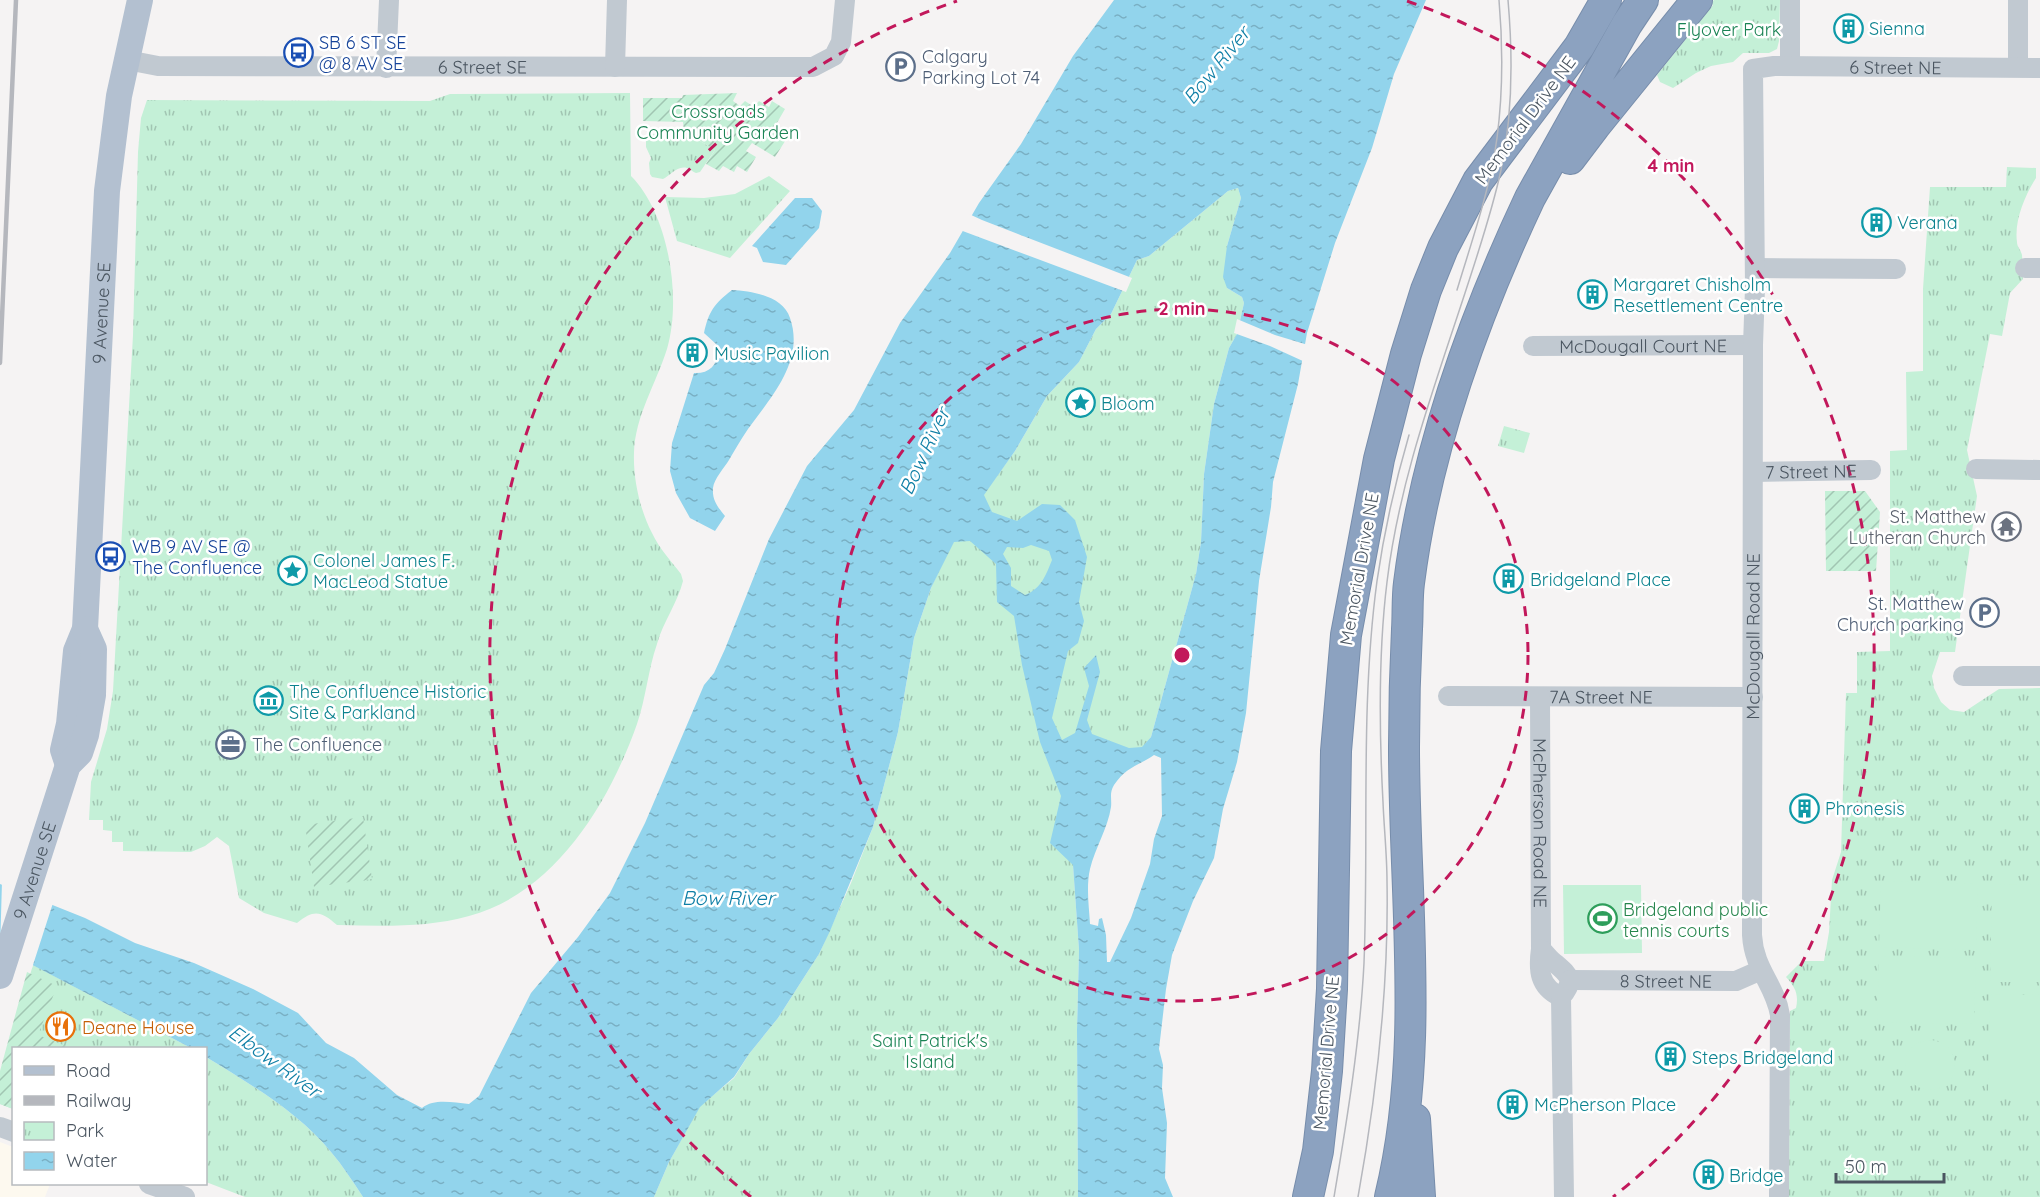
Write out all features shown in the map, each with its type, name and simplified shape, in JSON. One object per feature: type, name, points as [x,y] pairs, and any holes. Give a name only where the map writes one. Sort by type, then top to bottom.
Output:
[{"type":"highway","name":"Memorial Drive NE","points":[[1308,1197],[1318,1151],[1327,1071],[1332,989],[1336,751],[1346,634],[1379,459],[1413,332],[1426,290],[1443,248],[1478,181],[1579,47],[1606,0]]},
{"type":"highway","name":"Memorial Drive NE","points":[[1390,1197],[1408,1066],[1412,966],[1404,739],[1409,584],[1436,445],[1454,386],[1491,289],[1530,198],[1643,0]]},
{"type":"highway","points":[[1491,289],[1564,167],[1697,0]]},
{"type":"highway","points":[[1408,1066],[1418,1143],[1420,1197]]},
{"type":"main road","name":"9 Avenue SE","points":[[1,972],[68,765],[63,750],[69,724],[76,651],[85,629],[107,191],[114,126],[140,0]]},
{"type":"street","points":[[386,68],[389,0]]},
{"type":"street","points":[[615,68],[617,0]]},
{"type":"street","name":"6 Street SE","points":[[127,60],[158,66],[813,67],[834,56],[841,42],[845,0]]},
{"type":"street","points":[[1790,0],[1790,66]]},
{"type":"street","points":[[2018,0],[2018,68]]},
{"type":"street","name":"6 Street NE","points":[[1753,69],[1790,66],[2040,68]]},
{"type":"street","name":"McDougall Road NE","points":[[1753,69],[1755,268],[1752,935],[1755,954],[1761,970],[1778,999],[1780,1015],[1779,1197]]},
{"type":"street","points":[[1755,268],[1896,269]]},
{"type":"street","name":"McDougall Court NE","points":[[1533,346],[1753,345]]},
{"type":"street","points":[[1976,469],[2040,470]]},
{"type":"street","name":"7 Street NE","points":[[1753,472],[1871,470]]},
{"type":"street","points":[[1964,676],[2040,676]]},
{"type":"street","name":"7A Street NE","points":[[1448,696],[1753,697]]},
{"type":"street","name":"McPherson Road NE","points":[[1540,697],[1541,949],[1566,972],[1565,988]]},
{"type":"street","name":"8 Street NE","points":[[1565,988],[1736,981],[1761,970]]},
{"type":"street","points":[[1564,1197],[1565,988]]},
{"type":"street","points":[[152,1189],[185,1197]]},
{"type":"shaded area","points":[[0,1142],[12,1147],[12,1185],[50,1185],[45,1197],[0,1197]]},
{"type":"green space","name":"Flyover Park","points":[[1714,0],[1780,0],[1777,49],[1769,53],[1743,53],[1733,62],[1711,66],[1673,88],[1660,82],[1657,75],[1713,5],[1711,3]]},
{"type":"green space","name":"The Confluence Historic Site & Parkland","points":[[630,93],[631,176],[644,192],[663,234],[669,258],[673,306],[667,349],[635,439],[636,484],[648,524],[658,544],[681,574],[683,581],[657,644],[637,724],[611,784],[594,813],[575,841],[553,866],[528,887],[500,904],[469,916],[437,923],[387,926],[337,925],[317,913],[308,915],[297,923],[264,913],[239,898],[229,846],[217,837],[191,852],[123,851],[123,842],[112,842],[112,831],[103,830],[103,820],[89,820],[91,782],[107,729],[113,691],[133,335],[138,152],[141,118],[147,100],[430,101],[450,94]]},
{"type":"green space","name":"Crossroads Community Garden","points":[[737,93],[733,101],[740,106],[745,101],[754,107],[759,101],[769,107],[772,101],[785,109],[774,128],[787,138],[775,157],[752,143],[746,151],[756,157],[747,172],[737,166],[734,172],[723,166],[719,171],[706,164],[715,150],[700,141],[685,141],[683,122],[643,121],[643,98],[682,98],[683,95]]},
{"type":"green space","points":[[653,134],[666,139],[700,141],[715,150],[700,172],[696,173],[683,167],[663,179],[652,177],[649,163],[651,158],[646,147],[646,138]]},
{"type":"green space","points":[[2007,167],[2036,168],[2036,178],[2024,200],[2017,226],[2017,244],[2022,255],[2023,279],[2010,293],[2002,336],[1990,334],[1967,450],[1977,496],[1955,652],[1940,652],[1932,676],[1934,688],[1941,702],[1950,710],[1964,712],[1999,689],[2040,688],[2040,1197],[1789,1197],[1790,1011],[1796,1008],[1797,995],[1786,977],[1802,961],[1824,961],[1829,932],[1832,880],[1841,852],[1846,693],[1857,693],[1857,652],[1890,651],[1890,451],[1907,450],[1906,372],[1923,371],[1923,289],[1930,187],[2006,187]]},
{"type":"green space","points":[[769,176],[790,191],[730,258],[677,241],[665,197],[704,198],[735,194]]},
{"type":"green space","name":"Saint Patrick's Island","points":[[1238,188],[1241,198],[1227,246],[1227,288],[1242,297],[1244,303],[1237,334],[1229,348],[1214,404],[1204,474],[1201,542],[1196,574],[1151,737],[1093,809],[1073,865],[1079,950],[1078,1197],[654,1197],[669,1162],[700,1106],[734,1078],[749,1054],[778,1018],[819,954],[873,827],[898,732],[914,638],[931,588],[949,549],[1015,451],[1047,396],[1079,362],[1096,329],[1111,314],[1137,260],[1149,256],[1228,191]]},
{"type":"green space","points":[[1504,426],[1530,433],[1524,453],[1498,446]]},
{"type":"green space","points":[[1825,491],[1865,491],[1880,512],[1876,571],[1826,571]]},
{"type":"green space","points":[[363,817],[372,879],[314,887],[305,825]]},
{"type":"green space","points":[[1881,881],[1978,884],[1976,950],[1879,947]]},
{"type":"green space","points":[[1992,884],[2040,885],[2040,982],[1990,982]]},
{"type":"green space","name":"Bridgeland public tennis courts","points":[[1563,885],[1641,885],[1642,953],[1564,954]]},
{"type":"green space","points":[[1879,956],[1976,958],[1974,1024],[1877,1022]]},
{"type":"green space","points":[[33,965],[189,1047],[12,1047],[12,1109],[0,1104],[0,1074]]},
{"type":"green space","points":[[27,972],[57,986],[38,1035],[68,1047],[12,1047],[12,1109],[0,1104],[0,1071]]},
{"type":"green space","points":[[1990,994],[2040,995],[2040,1093],[1988,1092]]},
{"type":"green space","points":[[1930,1040],[1948,1047],[1955,1065],[1948,1083],[1930,1090],[1912,1083],[1905,1065],[1912,1047]]},
{"type":"green space","points":[[207,1058],[272,1099],[318,1137],[348,1174],[363,1197],[245,1197],[207,1182]]},
{"type":"water","name":"Bow River","points":[[1114,0],[1426,0],[1394,74],[1372,148],[1335,243],[1307,333],[1298,384],[1273,482],[1259,581],[1246,713],[1237,762],[1223,809],[1214,858],[1193,901],[1172,955],[1159,1049],[1163,1065],[1162,1088],[1167,1123],[1165,1178],[1173,1197],[1078,1197],[1079,950],[1073,865],[1050,843],[1061,796],[1040,742],[1022,665],[1014,616],[997,602],[996,564],[970,541],[954,542],[931,588],[914,638],[898,732],[873,827],[819,954],[778,1018],[734,1077],[700,1107],[669,1162],[654,1197],[363,1197],[340,1163],[318,1137],[272,1099],[207,1058],[207,1047],[189,1047],[0,948],[0,884],[85,918],[135,943],[194,963],[253,989],[298,1013],[326,1043],[354,1058],[397,1095],[422,1108],[438,1102],[469,1104],[479,1096],[531,993],[578,937],[610,893],[645,823],[704,685],[714,673],[725,649],[769,539],[807,466],[854,410],[900,323],[950,253],[979,203],[1021,144],[1073,56]],"holes":[[[1238,188],[1241,198],[1227,246],[1223,277],[1227,288],[1242,297],[1244,303],[1237,334],[1229,348],[1214,404],[1204,474],[1201,542],[1196,574],[1151,737],[1142,747],[1129,748],[1092,734],[1087,720],[1100,672],[1096,655],[1084,668],[1089,686],[1075,733],[1062,740],[1052,718],[1068,651],[1078,643],[1084,621],[1079,602],[1087,557],[1075,520],[1060,505],[1042,504],[1017,521],[992,512],[984,495],[1015,451],[1047,396],[1079,362],[1096,329],[1111,314],[1137,260],[1149,256],[1228,191]],[[1031,545],[1049,551],[1052,560],[1039,585],[1025,595],[1011,586],[1011,568],[1003,554],[1007,547],[1023,548]],[[1154,755],[1161,758],[1162,816],[1154,839],[1150,864],[1131,918],[1110,962],[1107,962],[1106,935],[1102,918],[1099,919],[1098,926],[1090,924],[1088,890],[1090,869],[1109,815],[1112,788],[1128,770]]]},
{"type":"water","points":[[795,198],[812,198],[822,211],[819,228],[786,265],[763,262],[757,248],[752,246]]},
{"type":"water","points":[[732,290],[757,293],[781,304],[790,318],[793,349],[783,378],[715,481],[713,497],[725,516],[715,531],[690,518],[676,493],[670,471],[672,443],[694,373],[710,369],[716,361],[716,344],[704,333],[708,319],[713,308]]},
{"type":"pier","points":[[969,214],[1132,278],[1126,292],[960,230]]},
{"type":"pier","points":[[1237,319],[1275,335],[1308,345],[1305,362],[1234,333]]},
{"type":"pier","points":[[2,881],[53,903],[32,968],[0,951]]},
{"type":"tram line","points":[[1457,290],[1485,196],[1497,138],[1502,69],[1499,0]]},
{"type":"tram line","points":[[1358,1197],[1376,1079],[1386,961],[1387,871],[1380,692],[1387,582],[1409,472],[1484,232],[1501,170],[1508,128],[1511,85],[1508,0]]},
{"type":"tram line","points":[[1334,1197],[1352,1080],[1364,963],[1368,676],[1372,628],[1377,581],[1387,526],[1409,435]]},
{"type":"railway","points":[[0,363],[16,0]]},
{"type":"place","name":"Sienna","points":[[1848,28]]},
{"type":"place","name":"SB 6 ST SE @ 8 AV SE","points":[[298,52]]},
{"type":"place","name":"Calgary Parking Lot 74","points":[[901,66]]},
{"type":"place","name":"Verana","points":[[1876,222]]},
{"type":"place","name":"Margaret Chisholm Resettlement Centre","points":[[1592,294]]},
{"type":"place","name":"Music Pavilion","points":[[693,353]]},
{"type":"place","name":"Bloom","points":[[1080,403]]},
{"type":"place","name":"St. Matthew Lutheran Church","points":[[2007,526]]},
{"type":"place","name":"WB 9 AV SE @ The Confluence","points":[[111,556]]},
{"type":"place","name":"Colonel James F. MacLeod Statue","points":[[292,570]]},
{"type":"place","name":"Bridgeland Place","points":[[1509,579]]},
{"type":"place","name":"St. Matthew Church parking","points":[[1985,613]]},
{"type":"place","name":"The Confluence Historic Site & Parkland","points":[[268,701]]},
{"type":"place","name":"The Confluence","points":[[231,744]]},
{"type":"place","name":"Phronesis","points":[[1804,808]]},
{"type":"place","name":"Bridgeland public tennis courts","points":[[1602,919]]},
{"type":"place","name":"Deane House","points":[[61,1027]]},
{"type":"place","name":"Steps Bridgeland","points":[[1671,1057]]},
{"type":"place","name":"McPherson Place","points":[[1513,1104]]},
{"type":"place","name":"Bridge","points":[[1708,1175]]},
{"type":"water label","name":"Elbow River","points":[[275,1061]]}]
